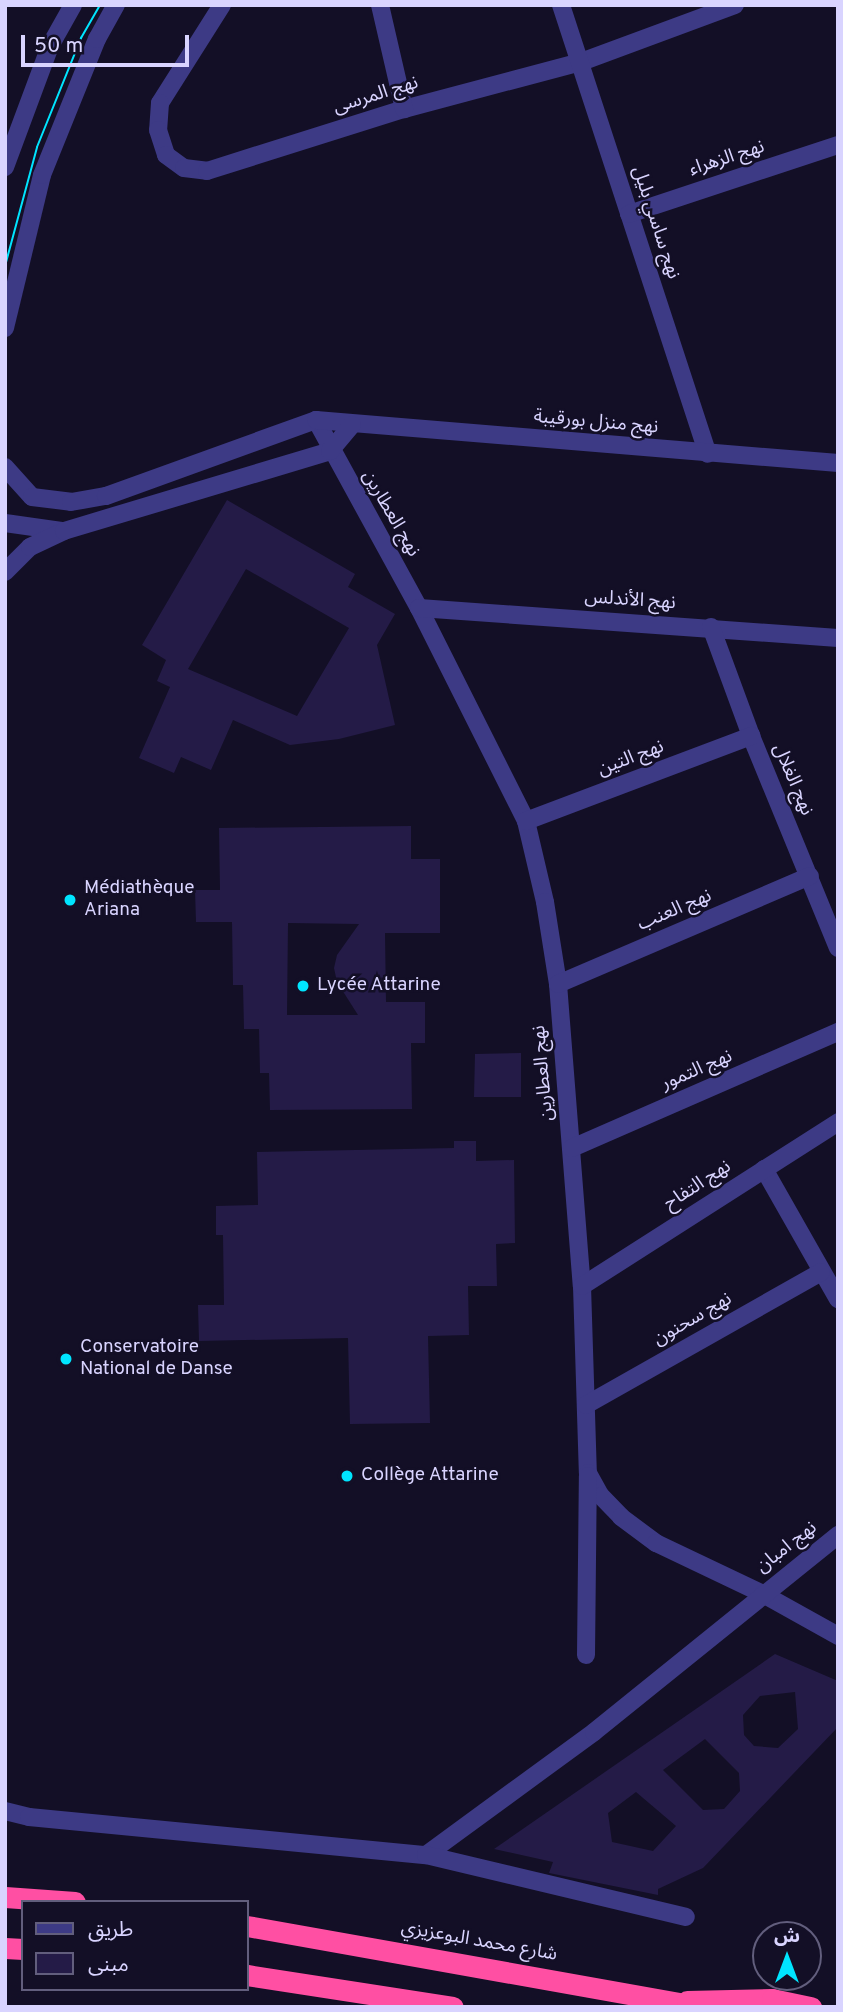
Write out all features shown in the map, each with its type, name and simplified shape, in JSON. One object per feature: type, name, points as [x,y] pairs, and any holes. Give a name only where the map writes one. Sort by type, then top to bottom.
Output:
[{"type":"highway","points":[[5,1897],[47,1900]]},
{"type":"highway","name":"شارع محمد البوعزيزي","points":[[248,1926],[702,2007]]},
{"type":"highway","points":[[248,1975],[453,2007]]},
{"type":"highway","points":[[678,2001],[772,1999],[811,2007]]},
{"type":"street","points":[[5,167],[50,46],[73,5]]},
{"type":"street","points":[[5,328],[42,176],[97,40],[116,5]]},
{"type":"street","name":"نهج المرسى","points":[[222,5],[160,103],[158,130],[166,155],[184,168],[207,171],[404,109],[581,62],[735,5]]},
{"type":"street","points":[[380,5],[404,109]]},
{"type":"street","name":"نهج ساسي بليل","points":[[561,5],[708,454]]},
{"type":"street","name":"نهج الزهراء","points":[[629,214],[838,145]]},
{"type":"street","points":[[5,467],[32,497],[71,502],[106,496],[316,421]]},
{"type":"street","name":"نهج منزل بورقيبة","points":[[316,421],[838,463]]},
{"type":"street","name":"نهج العطارين","points":[[316,421],[330,451],[419,608],[526,821],[545,902],[558,985],[582,1286],[588,1473],[586,1655]]},
{"type":"street","points":[[5,572],[30,547],[64,531],[330,451],[352,425]]},
{"type":"street","points":[[5,523],[64,531]]},
{"type":"street","name":"نهج الأندلس","points":[[419,608],[711,627],[838,639]]},
{"type":"street","name":"نهج الغلال","points":[[711,627],[751,736],[838,948]]},
{"type":"street","name":"نهج التين","points":[[526,821],[751,736]]},
{"type":"street","name":"نهج العنب","points":[[558,985],[810,876]]},
{"type":"street","name":"نهج التمور","points":[[572,1148],[838,1032]]},
{"type":"street","name":"نهج التفاح","points":[[582,1286],[838,1122]]},
{"type":"street","points":[[764,1169],[838,1299]]},
{"type":"street","name":"نهج سحنون","points":[[586,1405],[821,1272]]},
{"type":"street","points":[[588,1473],[601,1496],[621,1517],[656,1543],[763,1594],[838,1636]]},
{"type":"street","name":"نهج امبان","points":[[426,1855],[594,1732],[838,1535]]},
{"type":"street","points":[[5,1811],[29,1817],[426,1855],[686,1917]]},
{"type":"street","points":[[5,1822],[29,1817]]},
{"type":"building","points":[[227,500],[355,574],[348,587],[395,614],[377,645],[395,725],[339,739],[290,745],[233,720],[211,770],[181,757],[174,773],[139,758],[170,687],[157,681],[166,660],[142,645]],"holes":[[[246,569],[349,628],[297,716],[188,669]]]},
{"type":"building","points":[[411,826],[411,859],[440,859],[440,933],[385,933],[386,1002],[425,1002],[425,1043],[411,1043],[412,1109],[270,1110],[269,1073],[260,1073],[259,1029],[244,1029],[243,985],[233,985],[232,922],[196,922],[195,890],[220,890],[219,828]],"holes":[[[288,923],[359,924],[337,955],[334,968],[337,982],[358,1015],[287,1015]]]},
{"type":"building","points":[[521,1053],[521,1097],[474,1097],[475,1054]]},
{"type":"building","points":[[454,1141],[476,1141],[476,1161],[514,1160],[515,1243],[496,1244],[497,1286],[468,1286],[469,1335],[428,1336],[430,1423],[350,1424],[348,1338],[199,1341],[198,1305],[224,1305],[223,1235],[216,1235],[216,1206],[258,1205],[257,1152],[454,1148]]},
{"type":"building","points":[[775,1654],[838,1681],[838,1727],[703,1868],[658,1889],[658,1895],[549,1873],[553,1862],[494,1849]],"holes":[[[795,1692],[798,1729],[778,1748],[754,1746],[744,1735],[743,1715],[760,1696]],[[705,1739],[739,1773],[740,1791],[724,1809],[703,1810],[663,1770]],[[636,1792],[676,1826],[653,1851],[612,1842],[608,1813]]]},
{"type":"tram line","points":[[5,266],[37,147],[81,38],[100,5]]},
{"type":"place","name":"Médiathèque Ariana","points":[[70,900]]},
{"type":"place","name":"Lycée Attarine","points":[[303,986]]},
{"type":"place","name":"Conservatoire National de Danse","points":[[66,1359]]},
{"type":"place","name":"Collège Attarine","points":[[347,1476]]}]
